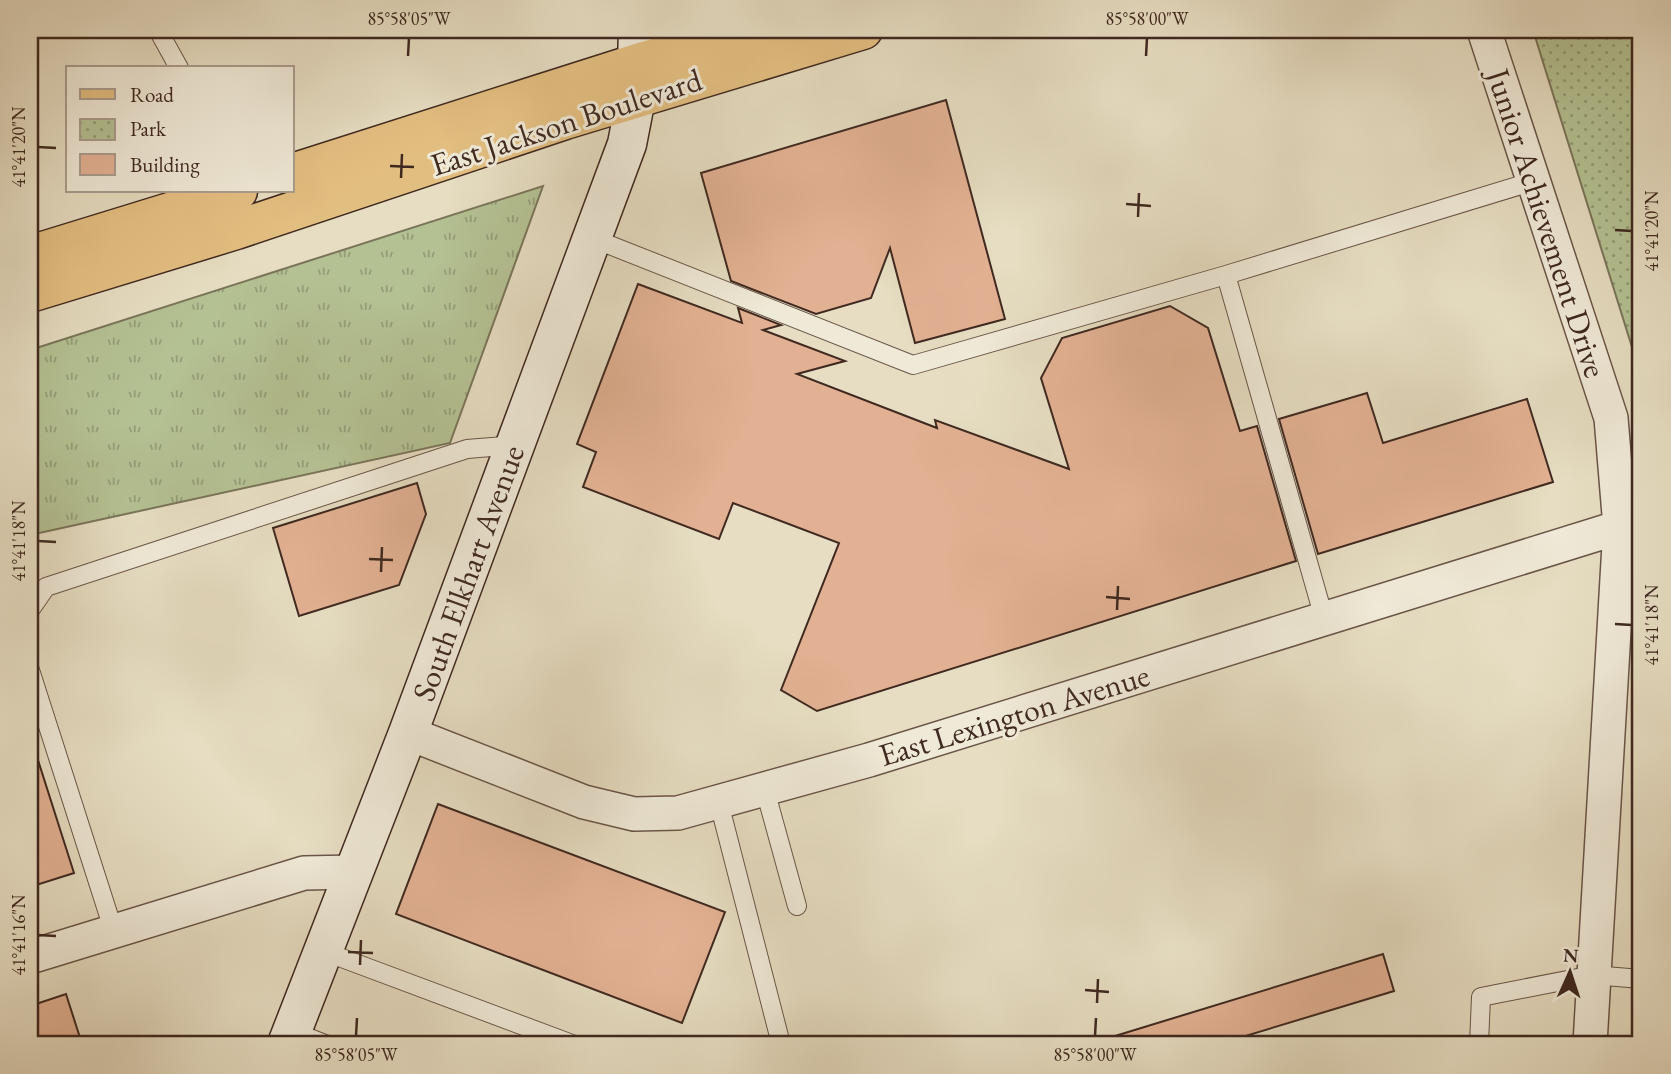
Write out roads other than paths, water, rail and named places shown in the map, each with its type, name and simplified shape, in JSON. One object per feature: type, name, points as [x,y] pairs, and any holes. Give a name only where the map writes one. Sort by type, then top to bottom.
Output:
[{"type":"main road","name":"East Jackson Boulevard","points":[[294,172],[752,30]]},
{"type":"main road","name":"East Jackson Boulevard","points":[[30,293],[236,230],[637,64],[863,30]]},
{"type":"main road","name":"South Elkhart Avenue","points":[[301,1040],[323,951],[408,733],[627,144],[637,64]]},
{"type":"main road","points":[[30,255],[229,192]]},
{"type":"street","name":"Junior Achievement Drive","points":[[1484,30],[1611,418],[1631,523],[1593,975],[1590,1044]]},
{"type":"street","name":"East Lexington Avenue","points":[[408,733],[584,802],[634,814],[678,813],[869,760],[1631,523]]},
{"type":"street","points":[[30,957],[304,873],[355,872]]},
{"type":"lane","points":[[158,30],[177,66]]},
{"type":"lane","points":[[592,238],[913,365],[1227,275],[1534,181]]},
{"type":"lane","points":[[1227,275],[1324,618]]},
{"type":"lane","points":[[30,610],[46,587],[134,556],[467,449],[515,445]]},
{"type":"lane","points":[[30,670],[114,932]]},
{"type":"lane","points":[[765,790],[797,905]]},
{"type":"lane","points":[[719,803],[780,1044]]},
{"type":"lane","points":[[323,951],[572,1044]]},
{"type":"lane","points":[[1479,1044],[1480,997],[1593,975],[1641,979]]}]
